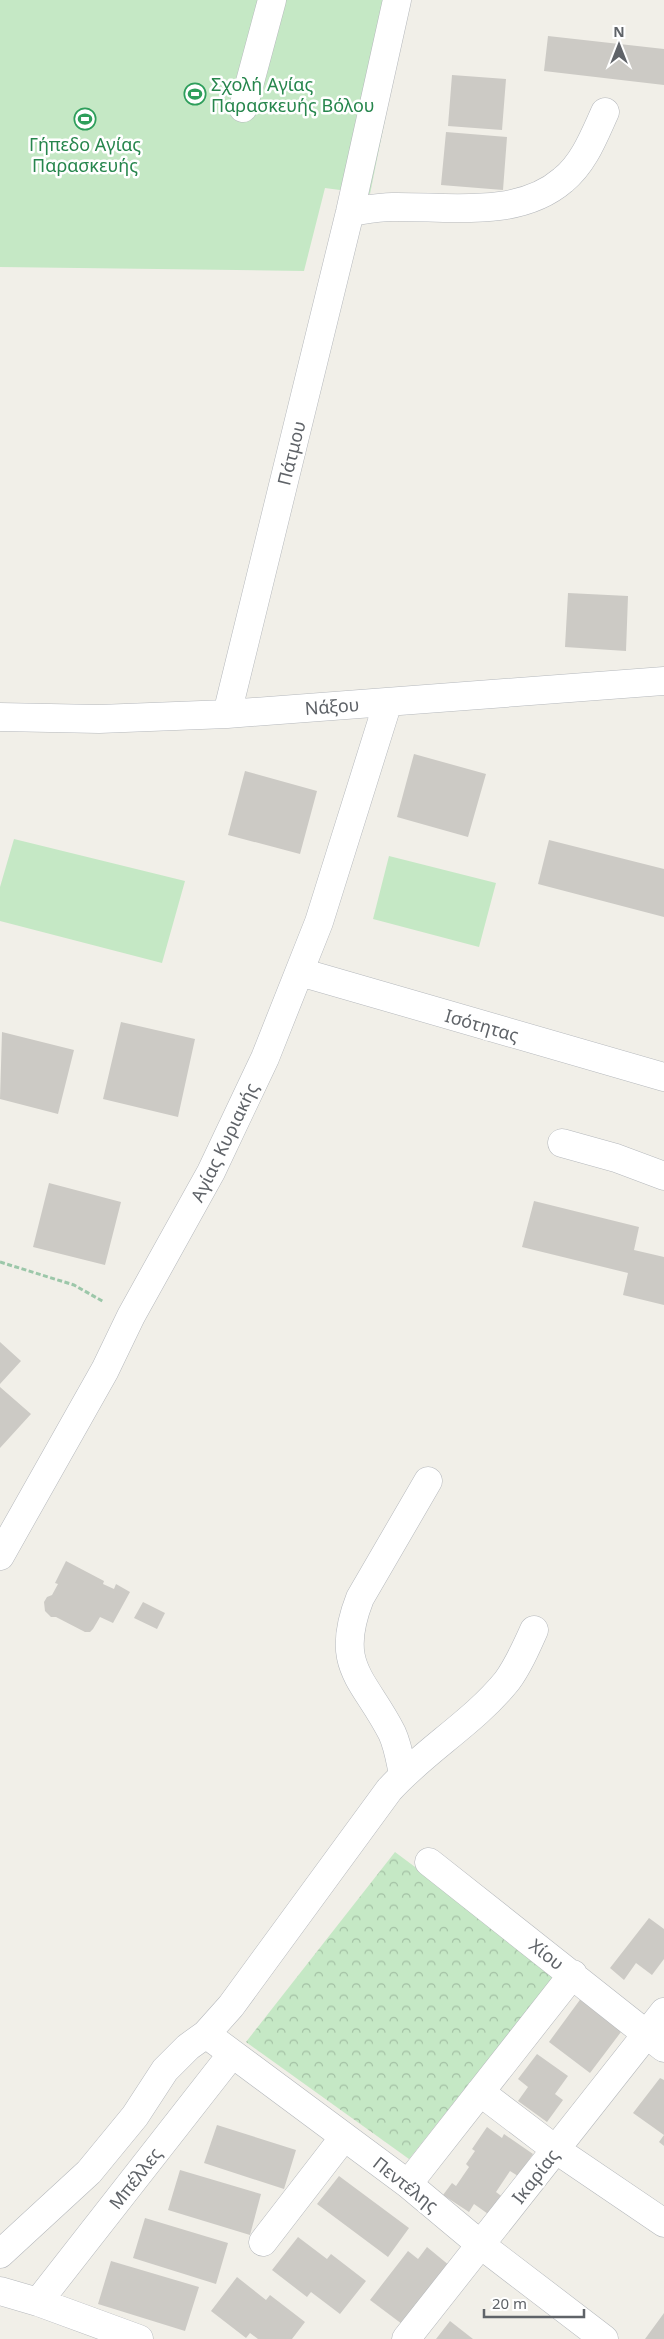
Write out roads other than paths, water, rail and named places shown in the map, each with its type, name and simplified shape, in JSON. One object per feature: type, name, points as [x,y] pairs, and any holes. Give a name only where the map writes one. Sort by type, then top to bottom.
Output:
[{"type":"street","points":[[243,108],[272,0]]},
{"type":"street","name":"Πάτμου","points":[[227,714],[353,202],[397,0]]},
{"type":"street","points":[[353,202],[390,207],[468,208],[515,204],[545,193],[564,180],[586,154],[605,112]]},
{"type":"street","name":"Νάξου","points":[[0,717],[99,719],[227,714],[664,680]]},
{"type":"street","name":"Αγίας Κυριακής","points":[[0,1556],[105,1370],[131,1316],[211,1172],[265,1058],[300,972],[342,852],[388,702]]},
{"type":"street","name":"Ισότητας","points":[[300,972],[664,1077]]},
{"type":"street","points":[[562,1143],[616,1158],[664,1176]]},
{"type":"street","points":[[403,1774],[392,1734],[355,1673],[349,1643],[354,1614],[360,1598],[428,1481]]},
{"type":"street","points":[[0,2254],[61,2200],[89,2172],[130,2124],[165,2070],[188,2047],[206,2034],[247,1986],[367,1818],[403,1774],[478,1711],[499,1690],[515,1669],[534,1630]]},
{"type":"street","name":"Χίου","points":[[429,1862],[573,1974],[655,2041]]},
{"type":"street","points":[[408,2184],[573,1974]]},
{"type":"street","name":"Ικαρίας","points":[[406,2339],[555,2149],[655,2041],[664,2012]]},
{"type":"street","name":"Πεντέλης","points":[[206,2034],[408,2184],[480,2244],[604,2339]]},
{"type":"street","name":"Μπέλλες","points":[[38,2302],[232,2054]]},
{"type":"street","points":[[480,2092],[555,2149],[664,2223]]},
{"type":"street","points":[[263,2242],[344,2137]]},
{"type":"street","points":[[0,2291],[38,2302],[139,2339]]},
{"type":"place","name":"Σχολή Αγίας Παρασκευής Βόλου","points":[[195,94]]},
{"type":"place","name":"Γήπεδο Αγίας Παρασκευής","points":[[85,119]]}]
